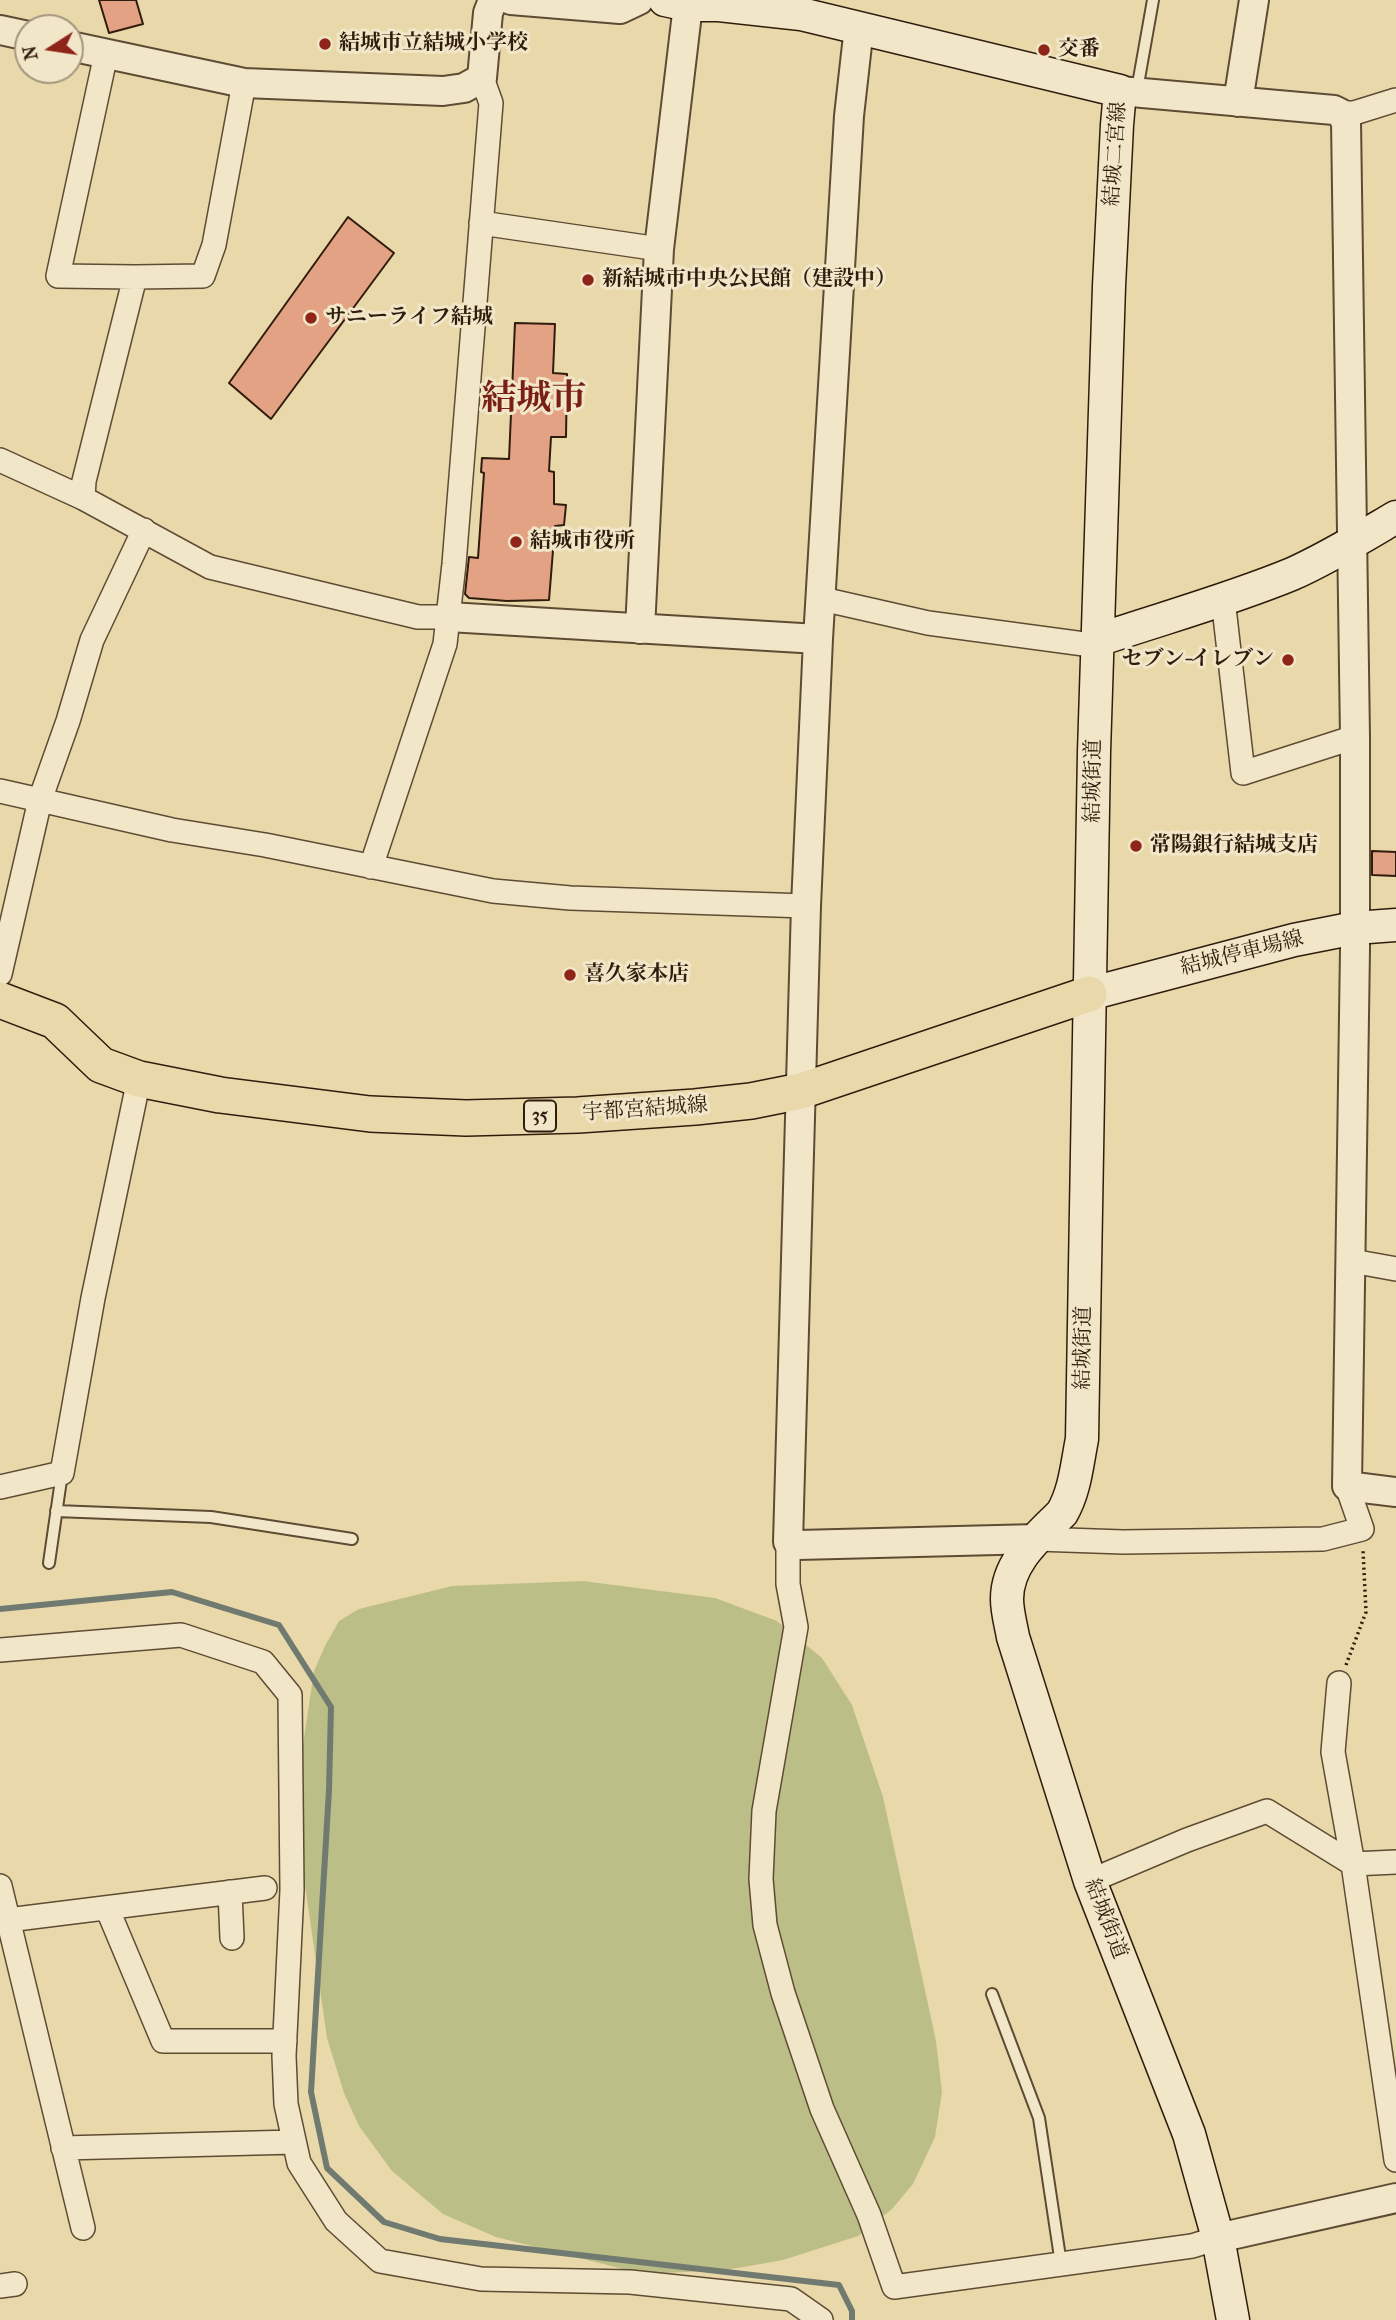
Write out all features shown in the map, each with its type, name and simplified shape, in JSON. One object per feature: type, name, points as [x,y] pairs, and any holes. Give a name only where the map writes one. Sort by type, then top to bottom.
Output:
[{"type":"main road","name":"結城二宮線","points":[[677,2],[801,14],[1065,80],[1128,92],[1116,125],[1098,640]]},
{"type":"main road","points":[[1098,640],[1293,573],[1396,517]]},
{"type":"main road","name":"結城街道","points":[[1098,640],[1082,1439],[1066,1506],[1018,1560],[1007,1598],[1013,1637],[1090,1881],[1189,2134],[1218,2238],[1233,2320]]},
{"type":"main road","name":"結城停車場線","points":[[1089,993],[1283,943],[1355,928],[1396,925]]},
{"type":"main road","name":"宇都宮結城線","points":[[0,1000],[55,1021],[101,1065],[139,1079],[220,1095],[370,1114],[466,1118],[578,1115],[695,1107],[751,1101],[801,1091],[1089,993]]},
{"type":"street","points":[[371,867],[445,644],[449,617],[491,103],[482,78],[488,13],[493,0]]},
{"type":"street","points":[[511,0],[620,9],[639,0]]},
{"type":"street","points":[[1238,102],[1254,0]]},
{"type":"street","points":[[640,628],[659,249],[677,2]]},
{"type":"street","points":[[859,27],[849,116],[818,639],[806,906],[788,1542],[788,1584],[796,1628],[764,1811],[761,1880],[765,1925],[779,1979],[822,2109],[869,2215],[894,2287],[1192,2246],[1396,2198]]},
{"type":"street","points":[[84,49],[244,83],[443,91],[464,88],[482,78]]},
{"type":"street","points":[[107,54],[58,276],[203,276],[215,245],[244,83]]},
{"type":"street","points":[[788,1542],[798,1545],[1037,1539],[1123,1542],[1323,1539],[1362,1529],[1347,1486],[1352,1261],[1355,737],[1346,121],[1334,110],[1128,92]]},
{"type":"street","points":[[1340,113],[1354,113],[1396,100]]},
{"type":"street","points":[[481,223],[659,249]]},
{"type":"street","points":[[83,498],[84,481],[135,277]]},
{"type":"street","points":[[0,460],[83,498],[210,566],[418,617],[818,639]]},
{"type":"street","points":[[0,974],[40,800],[68,721],[92,640],[145,530]]},
{"type":"street","points":[[822,599],[928,623],[1084,644],[1098,640]]},
{"type":"street","points":[[1223,599],[1243,772],[1355,737]]},
{"type":"street","points":[[0,791],[172,830],[265,845],[493,891],[557,897],[806,906]]},
{"type":"street","points":[[0,1487],[62,1473],[93,1298],[139,1079]]},
{"type":"street","points":[[1352,1261],[1396,1269]]},
{"type":"street","points":[[1347,1486],[1396,1492]]},
{"type":"street","points":[[0,1650],[181,1634],[263,1662],[290,1695],[292,1890],[285,2040],[286,2104],[299,2163],[335,2221],[380,2261],[481,2278],[630,2282],[791,2299],[821,2320]]},
{"type":"street","points":[[1339,1683],[1333,1752],[1353,1864],[1396,2160]]},
{"type":"street","points":[[1090,1881],[1187,1840],[1267,1811],[1353,1864],[1396,1863]]},
{"type":"street","points":[[0,1886],[83,2228]]},
{"type":"street","points":[[8,1920],[265,1888]]},
{"type":"street","points":[[230,1892],[232,1938]]},
{"type":"street","points":[[107,1908],[163,2041],[285,2040]]},
{"type":"street","points":[[63,2148],[294,2143]]},
{"type":"lane","points":[[1128,92],[1153,0]]},
{"type":"lane","points":[[49,1563],[62,1473]]},
{"type":"lane","points":[[56,1511],[211,1517],[352,1539]]},
{"type":"lane","points":[[992,1994],[1039,2118],[1061,2264]]},
{"type":"path","points":[[1339,1683],[1366,1612],[1362,1529]]},
{"type":"green space","points":[[583,1581],[715,1598],[777,1621],[822,1658],[852,1705],[883,1797],[936,2041],[942,2092],[935,2137],[913,2184],[892,2209],[858,2236],[783,2260],[726,2270],[643,2274],[496,2237],[443,2214],[392,2171],[359,2126],[344,2093],[327,2038],[304,1878],[300,1797],[303,1745],[314,1671],[325,1646],[339,1621],[359,1609],[452,1586]]},
{"type":"building","points":[[99,0],[136,0],[143,24],[109,33]]},
{"type":"building","name":"サニーライフ結城","points":[[348,217],[394,253],[271,419],[229,383]]},
{"type":"building","name":"結城市役所","points":[[515,323],[555,324],[553,373],[567,374],[566,437],[551,437],[549,471],[554,472],[554,504],[566,505],[564,525],[555,526],[549,600],[507,601],[469,598],[465,594],[469,557],[478,558],[484,473],[481,472],[482,458],[509,459]]},
{"type":"building","points":[[1372,851],[1396,852],[1396,876],[1372,875]]},
{"type":"waterway","points":[[0,1609],[172,1592],[279,1625],[331,1707],[329,1790],[311,2092],[327,2168],[384,2222],[440,2239],[839,2285],[852,2311],[852,2320]]},
{"type":"place","name":"結城市立結城小学校","points":[[325,44]]},
{"type":"place","name":"交番","points":[[1044,50]]},
{"type":"place","name":"新結城市中央公民館（建設中）","points":[[588,280]]},
{"type":"place","name":"サニーライフ結城","points":[[311,318]]},
{"type":"place","name":"結城市役所","points":[[516,542]]},
{"type":"place","name":"セブン-イレブン","points":[[1288,660]]},
{"type":"place","name":"常陽銀行結城支店","points":[[1136,846]]},
{"type":"place","name":"喜久家本店","points":[[570,975]]},
{"type":"district","name":"結城市","points":[[534,400]]}]
